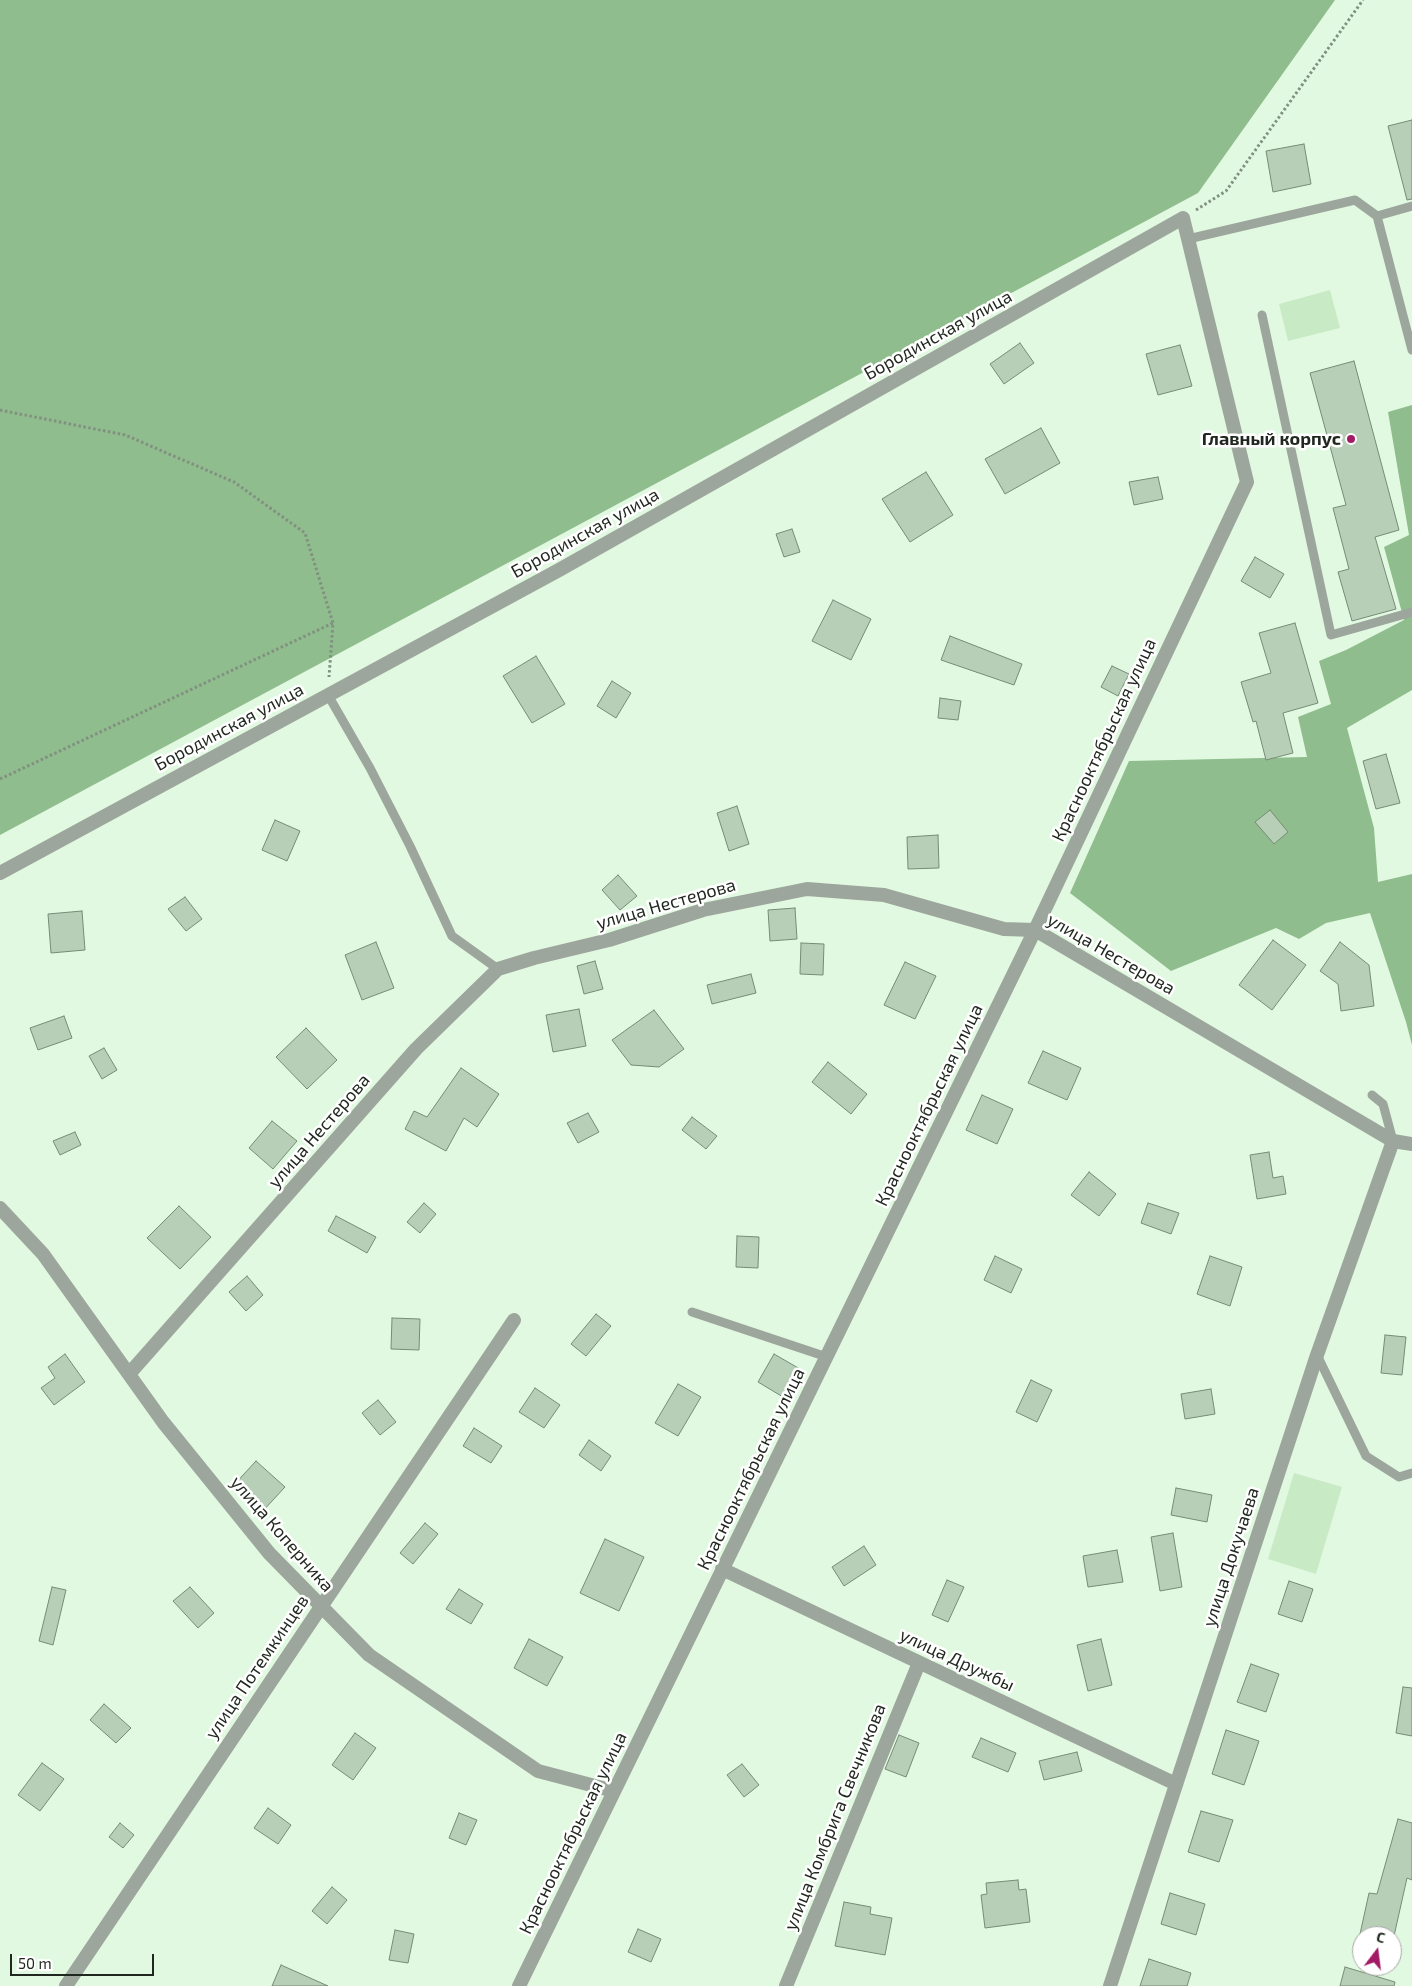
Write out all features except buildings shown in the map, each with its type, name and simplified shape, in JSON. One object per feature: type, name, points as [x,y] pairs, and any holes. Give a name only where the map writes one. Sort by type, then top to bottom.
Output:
[{"type":"street","name":"Краснооктябрьская улица","points":[[519,1986],[1035,930],[1247,482],[1183,218]]},
{"type":"street","name":"Бородинская улица","points":[[0,872],[559,570],[1183,218]]},
{"type":"street","name":"улица Нестерова","points":[[129,1374],[416,1049],[498,969],[534,958],[610,940],[703,910],[807,889],[884,895],[1004,929],[1035,930],[1393,1141]]},
{"type":"street","points":[[1393,1141],[1412,1144]]},
{"type":"street","name":"улица Докучаева","points":[[1110,1986],[1317,1355],[1393,1141]]},
{"type":"street","name":"улица Коперника","points":[[0,1208],[43,1254],[163,1422],[269,1553],[368,1655],[538,1771],[614,1791]]},
{"type":"street","name":"улица Потемкинцев","points":[[66,1986],[514,1320]]},
{"type":"street","name":"улица Дружбы","points":[[722,1569],[1176,1784]]},
{"type":"street","name":"улица Комбрига Свечникова","points":[[786,1986],[919,1663]]},
{"type":"lane","points":[[1188,239],[1355,200],[1377,216],[1412,350]]},
{"type":"lane","points":[[1377,216],[1412,206]]},
{"type":"lane","points":[[1262,315],[1331,635],[1412,612]]},
{"type":"lane","points":[[328,694],[370,768],[452,936],[498,969]]},
{"type":"lane","points":[[1372,1095],[1383,1104],[1393,1141]]},
{"type":"lane","points":[[692,1312],[827,1357]]},
{"type":"lane","points":[[1317,1355],[1366,1456],[1399,1477],[1412,1473]]},
{"type":"path","points":[[1183,218],[1226,191],[1363,0]]},
{"type":"path","points":[[0,410],[125,435],[234,482],[305,533],[333,624],[328,694]]},
{"type":"path","points":[[0,779],[333,624]]},
{"type":"green space","points":[[0,0],[1335,0],[1198,193],[0,835]]},
{"type":"green space","points":[[1330,290],[1340,328],[1288,341],[1279,304]]},
{"type":"green space","points":[[1412,405],[1412,690],[1347,728],[1374,828],[1378,882],[1412,874],[1412,1045],[1370,913],[1326,923],[1299,939],[1276,928],[1171,971],[1070,893],[1129,761],[1307,757],[1298,717],[1331,704],[1319,661],[1346,650],[1404,620],[1384,547],[1409,535],[1388,412]]},
{"type":"green space","points":[[1294,1473],[1342,1487],[1316,1574],[1268,1559]]},
{"type":"place","name":"Главный корпус","points":[[1351,439]]}]
